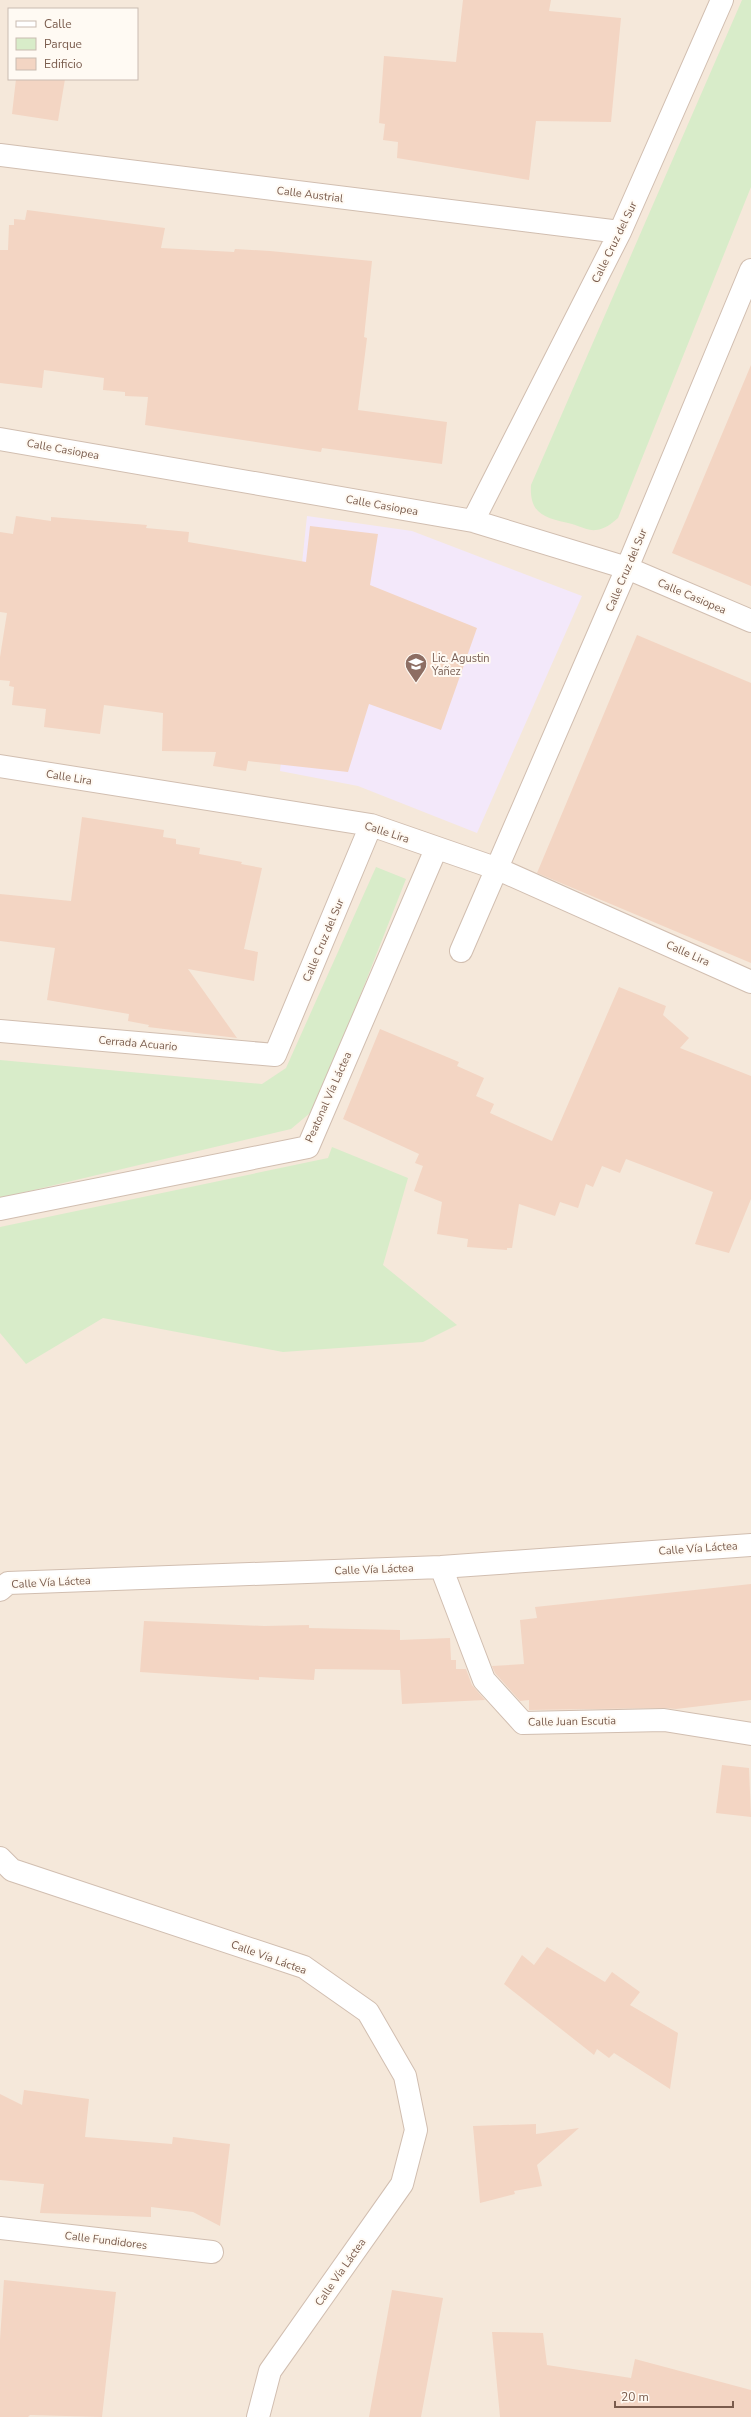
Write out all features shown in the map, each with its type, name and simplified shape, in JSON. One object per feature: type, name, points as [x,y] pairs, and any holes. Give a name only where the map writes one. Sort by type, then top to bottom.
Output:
[{"type":"street","name":"Calle Cruz del Sur","points":[[473,521],[620,232],[722,0]]},
{"type":"street","name":"Calle Austrial","points":[[0,155],[620,232]]},
{"type":"street","name":"Calle Cruz del Sur","points":[[461,951],[498,869],[627,568],[751,270]]},
{"type":"street","name":"Calle Casiopea","points":[[0,438],[473,521],[627,568],[751,621]]},
{"type":"street","name":"Calle Lira","points":[[0,766],[371,825],[436,849],[498,869],[751,982]]},
{"type":"street","name":"Calle Cruz del Sur","points":[[275,1055],[371,825]]},
{"type":"street","name":"Peatonal Vía Láctea","points":[[0,1209],[308,1147],[436,849]]},
{"type":"street","name":"Cerrada Acuario","points":[[0,1031],[275,1055]]},
{"type":"street","name":"Calle Vía Láctea","points":[[3,1584],[441,1567],[751,1545]]},
{"type":"street","name":"Calle Juan Escutia","points":[[441,1567],[484,1680],[523,1723],[664,1720],[751,1734]]},
{"type":"street","name":"Calle Vía Láctea","points":[[0,1858],[12,1870],[304,1967],[368,2012],[405,2076],[416,2130],[402,2184],[270,2371],[258,2417]]},
{"type":"street","name":"Calle Fundidores","points":[[0,2228],[212,2252]]},
{"type":"shaded area","points":[[0,0],[751,0],[751,2417],[0,2417]]},
{"type":"shaded area","name":"Lic. Agustin Yañez","points":[[307,516],[412,531],[582,596],[477,833],[358,786],[280,771]]},
{"type":"green space","points":[[742,0],[751,0],[751,187],[618,518],[605,527],[593,530],[555,520],[541,514],[537,509],[533,503],[531,495],[531,485]]},
{"type":"green space","points":[[376,867],[406,879],[316,1108],[291,1129],[0,1198],[0,1060],[262,1084],[286,1068]]},
{"type":"green space","points":[[332,1147],[408,1178],[383,1265],[457,1325],[423,1342],[283,1352],[103,1318],[26,1364],[0,1333],[0,1227],[328,1158]]},
{"type":"building","points":[[463,0],[551,0],[549,11],[621,18],[611,122],[536,121],[529,180],[397,158],[398,142],[383,140],[385,124],[379,123],[384,56],[456,62]]},
{"type":"building","points":[[16,80],[65,80],[58,121],[12,114]]},
{"type":"building","points":[[27,210],[165,228],[161,248],[234,252],[235,249],[270,251],[372,261],[364,337],[367,338],[358,410],[447,422],[442,464],[322,448],[321,452],[145,425],[148,397],[125,396],[125,392],[103,390],[104,378],[44,370],[42,388],[0,383],[0,250],[8,250],[9,225],[14,225],[14,219],[25,220]]},
{"type":"building","points":[[751,365],[751,586],[672,553]]},
{"type":"building","points":[[16,516],[51,521],[51,517],[147,525],[146,528],[189,532],[188,542],[306,562],[310,526],[378,534],[370,585],[477,628],[441,730],[369,704],[348,772],[248,761],[246,771],[213,766],[216,752],[162,751],[163,713],[104,705],[100,734],[44,727],[46,709],[12,705],[14,687],[9,686],[10,681],[0,680],[0,657],[7,613],[0,612],[0,532],[13,534]]},
{"type":"building","points":[[637,635],[751,683],[751,963],[537,873]]},
{"type":"building","points":[[82,817],[164,830],[163,837],[176,839],[176,844],[200,848],[199,854],[242,862],[241,864],[262,868],[244,949],[258,952],[254,981],[188,969],[237,1038],[148,1027],[149,1025],[128,1021],[129,1014],[47,1000],[55,948],[0,941],[0,894],[71,901]]},
{"type":"building","points":[[619,987],[666,1006],[663,1015],[689,1038],[680,1048],[751,1076],[751,1199],[729,1253],[695,1244],[713,1192],[626,1159],[620,1173],[602,1166],[593,1187],[586,1184],[578,1208],[560,1202],[555,1216],[519,1204],[512,1248],[507,1248],[507,1250],[467,1247],[468,1239],[437,1234],[442,1202],[414,1191],[423,1166],[415,1163],[419,1154],[343,1119],[380,1029],[459,1062],[457,1066],[484,1078],[476,1096],[494,1104],[490,1113],[552,1141]]},
{"type":"building","points":[[751,1584],[751,1700],[676,1709],[529,1710],[529,1700],[520,1701],[495,1673],[492,1666],[524,1664],[520,1620],[537,1618],[535,1607]]},
{"type":"building","points":[[144,1621],[264,1626],[309,1625],[309,1628],[400,1630],[400,1640],[450,1638],[451,1660],[456,1660],[456,1669],[466,1669],[472,1685],[485,1700],[402,1704],[400,1670],[315,1669],[314,1680],[259,1677],[259,1680],[140,1672]]},
{"type":"building","points":[[722,1765],[749,1768],[751,1817],[716,1813]]},
{"type":"building","points":[[547,1947],[605,1982],[612,1972],[640,1992],[630,2005],[678,2033],[670,2089],[614,2053],[609,2058],[597,2049],[594,2055],[504,1984],[522,1955],[534,1965]]},
{"type":"building","points":[[24,2090],[89,2099],[85,2137],[172,2144],[173,2137],[230,2144],[220,2226],[193,2212],[151,2207],[151,2217],[40,2213],[44,2184],[0,2180],[0,2094],[22,2105]]},
{"type":"building","points":[[536,2124],[536,2134],[579,2128],[537,2165],[542,2186],[514,2191],[515,2194],[480,2203],[473,2126]]},
{"type":"building","points":[[4,2280],[116,2292],[102,2417],[30,2415],[28,2417],[0,2417],[0,2340]]},
{"type":"building","points":[[392,2290],[443,2298],[421,2417],[369,2417]]},
{"type":"building","points":[[492,2332],[543,2333],[547,2365],[631,2378],[635,2359],[751,2390],[751,2417],[500,2417]]},
{"type":"place","name":"Lic. Agustin Yañez","points":[[416,684]]}]
